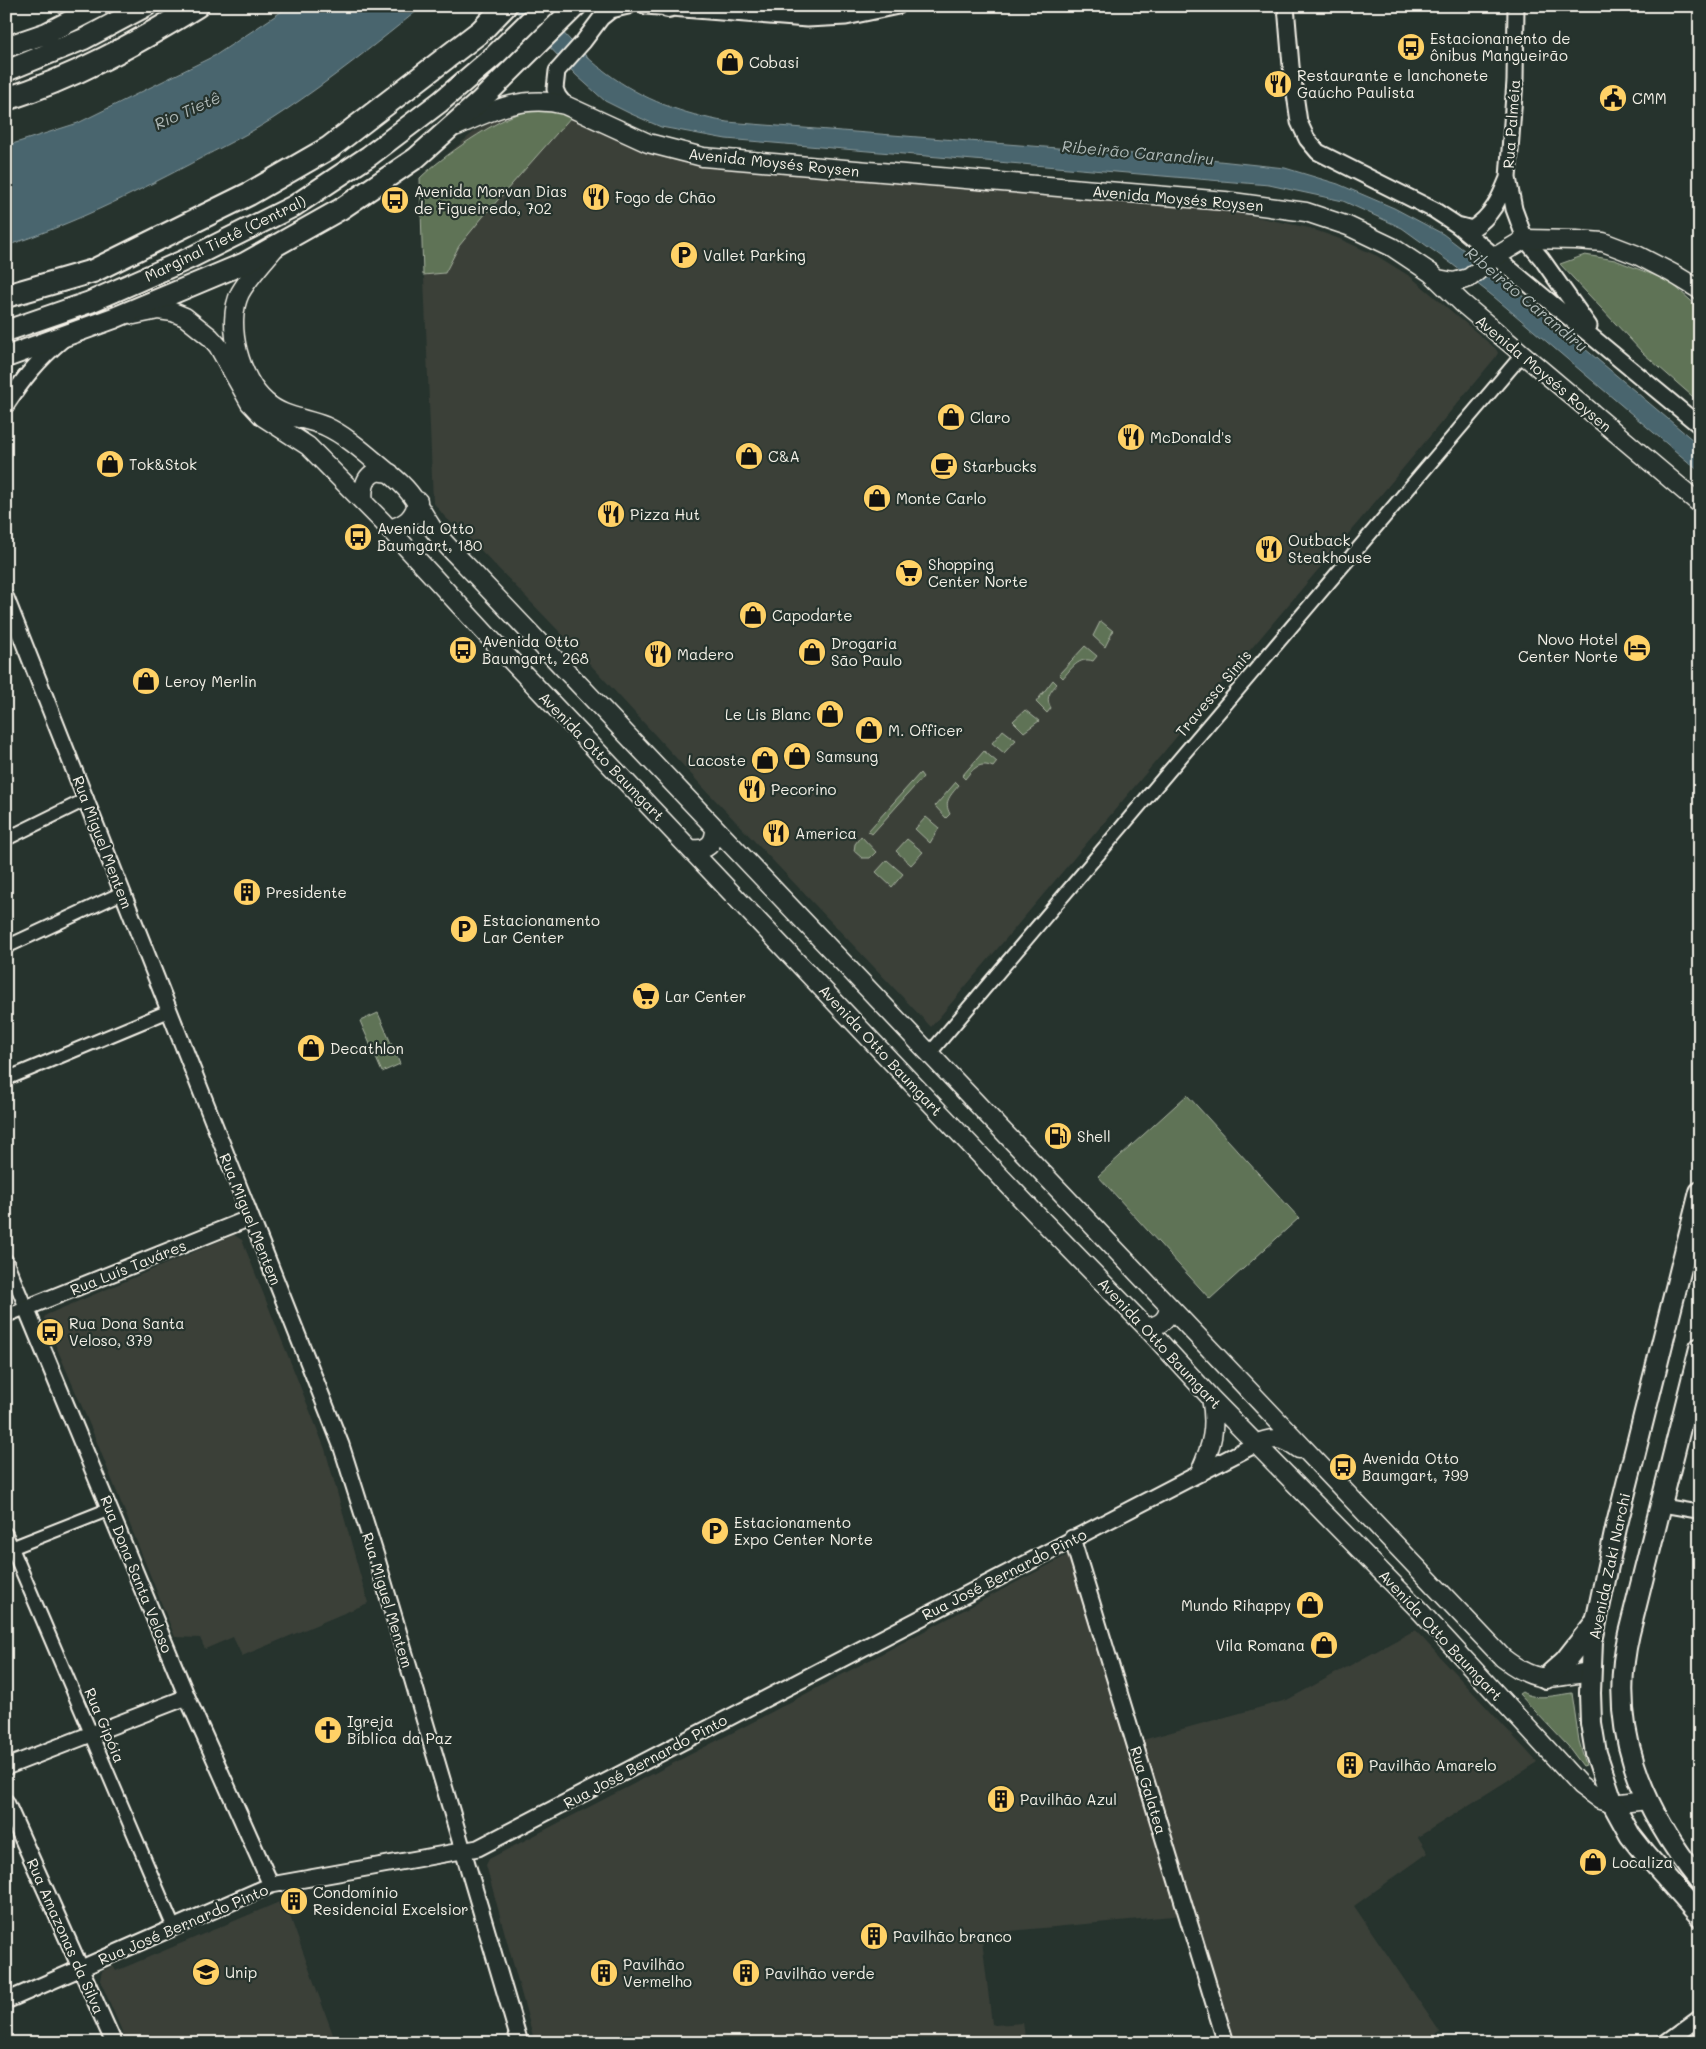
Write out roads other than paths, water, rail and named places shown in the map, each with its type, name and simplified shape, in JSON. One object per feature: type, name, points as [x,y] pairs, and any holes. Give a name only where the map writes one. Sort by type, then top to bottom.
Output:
[{"type":"highway","points":[[6,99],[38,90],[144,39],[197,6]]},
{"type":"highway","points":[[6,296],[93,271],[249,194],[329,148],[481,31],[505,6]]},
{"type":"main road","points":[[6,47],[47,34],[100,6]]},
{"type":"main road","points":[[6,71],[84,39],[146,6]]},
{"type":"main road","name":"Marginal Tietê (Central)","points":[[6,331],[100,298],[190,258],[294,206],[377,150],[440,102],[495,55],[544,6]]},
{"type":"main road","points":[[6,357],[65,338],[244,263],[341,209],[388,179],[416,158],[501,80],[576,6]]},
{"type":"main road","name":"Avenida Moysés Roysen","points":[[449,129],[497,108],[524,101],[553,102],[565,105],[648,143],[703,157],[1225,201],[1306,212],[1348,226],[1392,247],[1442,280],[1462,303],[1700,504]]},
{"type":"main road","points":[[1442,280],[1462,281],[1469,278],[1490,261],[1525,239],[1603,242],[1654,264],[1700,290]]},
{"type":"main road","name":"Avenida Otto Baumgart","points":[[280,243],[250,278],[240,293],[235,309],[234,327],[240,362],[253,388],[265,402],[278,411],[324,426],[339,434],[406,487],[418,501],[436,531],[715,828],[1503,1658],[1517,1669],[1531,1676],[1546,1678],[1590,1672]]},
{"type":"main road","name":"Avenida Otto Baumgart","points":[[114,318],[158,310],[173,312],[185,317],[210,336],[218,346],[250,403],[263,417],[308,446],[364,502],[486,634],[1211,1398],[1420,1611],[1580,1785],[1600,1800],[1613,1804]]},
{"type":"main road","points":[[364,502],[362,494],[364,485],[370,477],[377,472],[390,473]]},
{"type":"main road","points":[[389,529],[408,521],[415,513],[418,501]]},
{"type":"main road","points":[[691,849],[702,850],[710,846],[715,839],[715,828]]},
{"type":"main road","points":[[710,868],[709,860],[715,851],[722,847],[733,847]]},
{"type":"main road","name":"Avenida Zaki Narchi","points":[[1699,1203],[1695,1232],[1616,1528],[1592,1641],[1590,1672],[1591,1713],[1596,1753],[1613,1804],[1630,1835],[1700,1916]]},
{"type":"main road","points":[[1146,1328],[1156,1326],[1164,1321],[1168,1314],[1169,1306]]},
{"type":"main road","points":[[1700,1348],[1626,1643],[1622,1687],[1632,1762],[1647,1800],[1680,1856],[1700,1880]]},
{"type":"main road","points":[[1200,1472],[1211,1448],[1214,1431],[1214,1413],[1211,1398]]},
{"type":"main road","points":[[1256,1444],[1264,1440],[1282,1440],[1291,1443],[1312,1457]]},
{"type":"main road","points":[[1546,1678],[1582,1642],[1596,1621]]},
{"type":"main road","points":[[1592,1641],[1597,1646],[1608,1651],[1621,1647],[1626,1643]]},
{"type":"main road","points":[[1590,1672],[1611,1677],[1622,1687]]},
{"type":"main road","points":[[1613,1804],[1647,1800]]},
{"type":"street","points":[[565,105],[555,89],[558,71],[601,18],[611,10],[628,6]]},
{"type":"street","points":[[646,6],[807,19],[846,17],[898,6]]},
{"type":"street","points":[[1286,6],[1299,122],[1307,139],[1318,152],[1434,210],[1456,225],[1490,261],[1603,346],[1700,426]]},
{"type":"street","name":"Rua Palméia","points":[[1516,6],[1515,81],[1508,178],[1514,209],[1525,239]]},
{"type":"street","points":[[1456,225],[1472,228],[1484,221],[1498,203],[1508,178]]},
{"type":"street","points":[[1525,239],[1541,258],[1603,346]]},
{"type":"street","points":[[6,405],[35,365],[65,338]]},
{"type":"street","name":"Travessa Simis","points":[[930,1053],[1522,354]]},
{"type":"street","name":"Rua Miguel Mentem","points":[[6,598],[341,1445],[520,2043]]},
{"type":"street","points":[[6,839],[87,800]]},
{"type":"street","points":[[6,948],[122,893]]},
{"type":"street","points":[[6,1079],[169,1011]]},
{"type":"street","name":"Rua Luís Taváres","points":[[6,1316],[250,1218]]},
{"type":"street","name":"Rua Dona Santa Veloso","points":[[6,1260],[187,1696],[271,1885]]},
{"type":"street","name":"Rua José Bernardo Pinto","points":[[6,2001],[271,1885],[478,1848],[1256,1444]]},
{"type":"street","points":[[1660,1505],[1700,1512]]},
{"type":"street","points":[[9,1549],[110,1509]]},
{"type":"street","name":"Rua Gipóia","points":[[6,1534],[9,1549],[174,1928]]},
{"type":"street","name":"Rua Galatea","points":[[1072,1538],[1226,2043]]},
{"type":"street","points":[[6,1767],[187,1696]]},
{"type":"street","name":"Rua Amazonas da Silva","points":[[6,1802],[114,2043]]},
{"type":"street","points":[[1666,2043],[1700,2018]]},
{"type":"water","name":"Rio Tietê","points":[[290,6],[423,6],[337,74],[261,126],[123,198],[53,229],[6,246],[6,146],[78,123],[216,55]]},
{"type":"water","points":[[511,6],[538,6],[588,58],[621,83],[664,105],[711,119],[727,122],[1210,160],[1285,168],[1338,184],[1394,208],[1443,234],[1507,283],[1700,446],[1700,472],[1494,297],[1452,264],[1402,228],[1343,201],[1269,185],[726,139],[661,127],[605,101],[576,75]]},
{"type":"place","name":"Estacionamento de ônibus Mangueirão","points":[[1411,47]]},
{"type":"place","name":"Cobasi","points":[[730,62]]},
{"type":"place","name":"Restaurante e lanchonete Gaúcho Paulista","points":[[1278,84]]},
{"type":"place","name":"CMM","points":[[1613,98]]},
{"type":"place","name":"Fogo de Chão","points":[[596,197]]},
{"type":"place","name":"Avenida Morvan Dias de Figueiredo, 702","points":[[395,200]]},
{"type":"place","name":"Vallet Parking","points":[[684,255]]},
{"type":"place","name":"Claro","points":[[951,417]]},
{"type":"place","name":"McDonald's","points":[[1131,437]]},
{"type":"place","name":"C&A","points":[[749,456]]},
{"type":"place","name":"Tok&Stok","points":[[110,464]]},
{"type":"place","name":"Starbucks","points":[[944,466]]},
{"type":"place","name":"Monte Carlo","points":[[877,498]]},
{"type":"place","name":"Pizza Hut","points":[[611,514]]},
{"type":"place","name":"Avenida Otto Baumgart, 180","points":[[358,537]]},
{"type":"place","name":"Outback Steakhouse","points":[[1269,549]]},
{"type":"place","name":"Shopping Center Norte","points":[[909,573]]},
{"type":"place","name":"Capodarte","points":[[753,615]]},
{"type":"place","name":"Novo Hotel Center Norte","points":[[1637,648]]},
{"type":"place","name":"Avenida Otto Baumgart, 268","points":[[463,650]]},
{"type":"place","name":"Drogaria São Paulo","points":[[812,652]]},
{"type":"place","name":"Madero","points":[[658,654]]},
{"type":"place","name":"Leroy Merlin","points":[[146,681]]},
{"type":"place","name":"Le Lis Blanc","points":[[830,714]]},
{"type":"place","name":"M. Officer","points":[[869,730]]},
{"type":"place","name":"Samsung","points":[[797,756]]},
{"type":"place","name":"Lacoste","points":[[765,760]]},
{"type":"place","name":"Pecorino","points":[[752,789]]},
{"type":"place","name":"America","points":[[776,833]]},
{"type":"place","name":"Presidente","points":[[247,892]]},
{"type":"place","name":"Estacionamento Lar Center","points":[[464,929]]},
{"type":"place","name":"Lar Center","points":[[646,996]]},
{"type":"place","name":"Decathlon","points":[[311,1048]]},
{"type":"place","name":"Shell","points":[[1058,1136]]},
{"type":"place","name":"Rua Dona Santa Veloso, 379","points":[[50,1332]]},
{"type":"place","name":"Avenida Otto Baumgart, 799","points":[[1343,1467]]},
{"type":"place","name":"Estacionamento Expo Center Norte","points":[[715,1531]]},
{"type":"place","name":"Mundo Rihappy","points":[[1310,1605]]},
{"type":"place","name":"Vila Romana","points":[[1324,1645]]},
{"type":"place","name":"Igreja Bíblica da Paz","points":[[328,1730]]},
{"type":"place","name":"Pavilhão Amarelo","points":[[1350,1765]]},
{"type":"place","name":"Pavilhão Azul","points":[[1001,1799]]},
{"type":"place","name":"Localiza","points":[[1593,1862]]},
{"type":"place","name":"Condomínio Residencial Excelsior","points":[[294,1901]]},
{"type":"place","name":"Pavilhão branco","points":[[874,1936]]},
{"type":"place","name":"Unip","points":[[206,1972]]},
{"type":"place","name":"Pavilhão Vermelho","points":[[604,1973]]},
{"type":"place","name":"Pavilhão verde","points":[[746,1973]]},
{"type":"water label","name":"Ribeirão Carandiru","points":[[1138,152]]},
{"type":"water label","name":"Ribeirão Carandiru","points":[[1527,299]]}]
